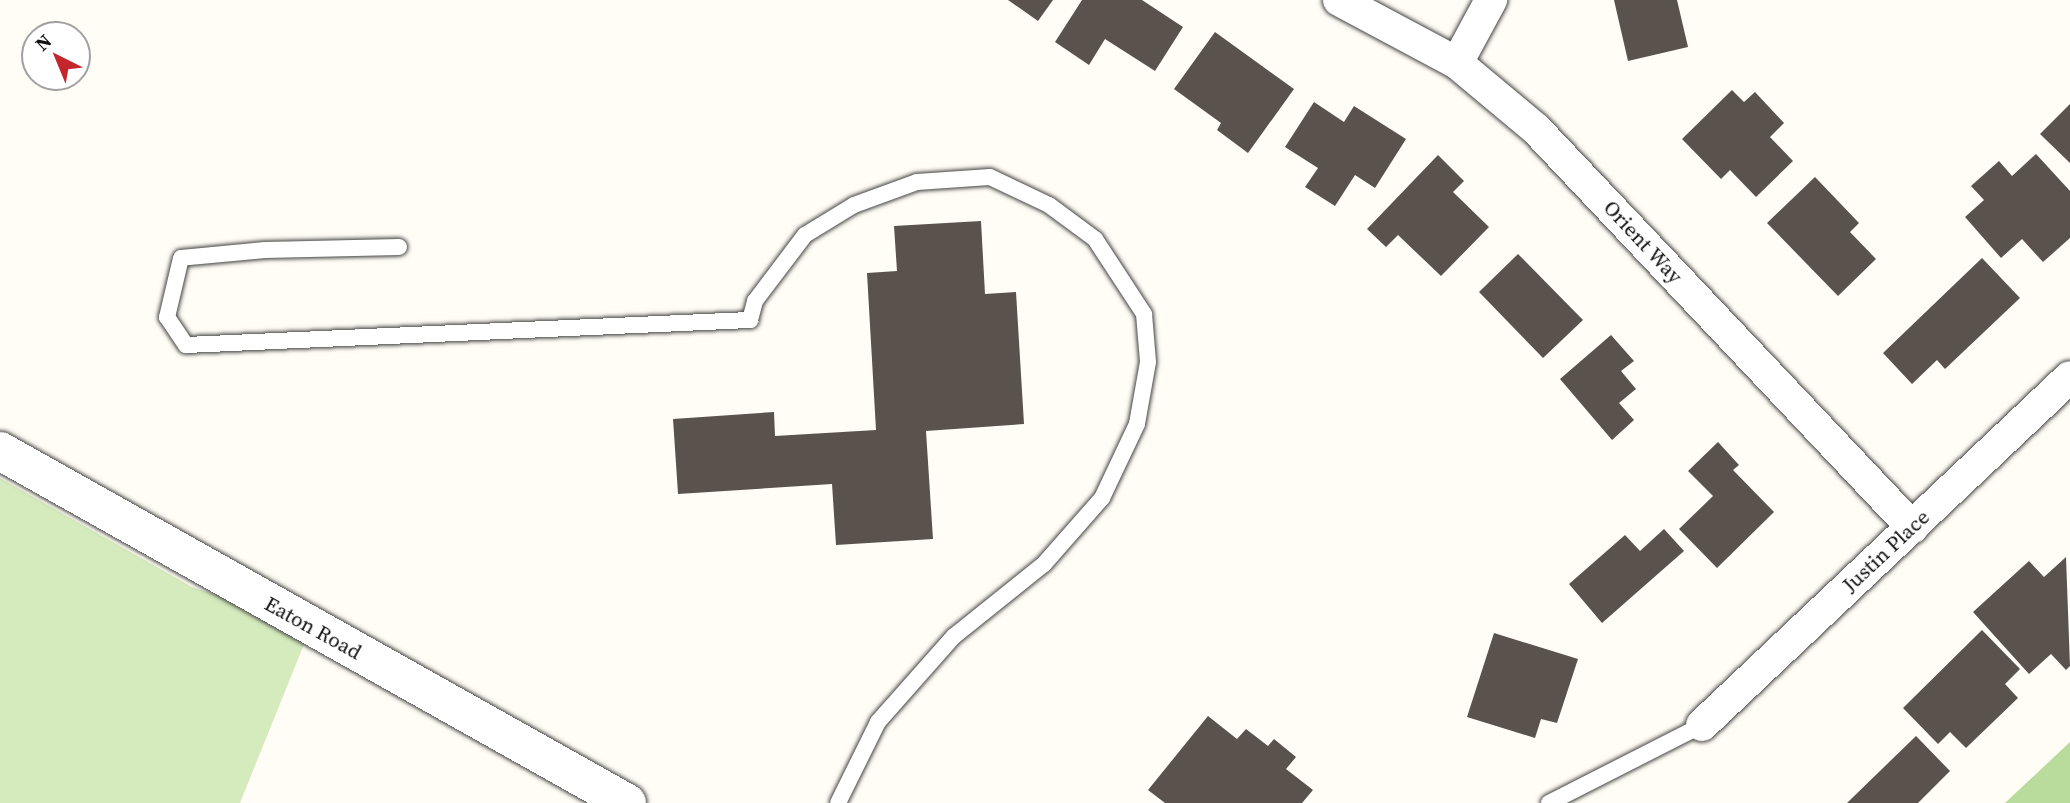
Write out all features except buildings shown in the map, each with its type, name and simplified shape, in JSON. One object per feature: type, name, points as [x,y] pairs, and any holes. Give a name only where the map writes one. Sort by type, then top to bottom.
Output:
[{"type":"street","name":"Orient Way","points":[[1339,0],[1457,63],[1536,129],[1912,527]]},
{"type":"street","points":[[1457,63],[1491,0]]},
{"type":"street","name":"Justin Place","points":[[1702,725],[2070,377]]},
{"type":"street","name":"Eaton Road","points":[[0,451],[627,803]]},
{"type":"lane","points":[[399,247],[265,250],[181,258],[167,317],[186,345],[750,320],[755,301],[805,235],[855,205],[917,182],[990,177],[1049,205],[1096,239],[1144,314],[1148,362],[1137,424],[1102,498],[1044,564],[954,636],[878,722],[838,803]]},
{"type":"lane","points":[[1549,803],[1702,725]]},
{"type":"green space","points":[[0,478],[192,587],[311,627],[240,803],[0,803]]},
{"type":"green space","points":[[2070,742],[2070,803],[2005,803]]}]
